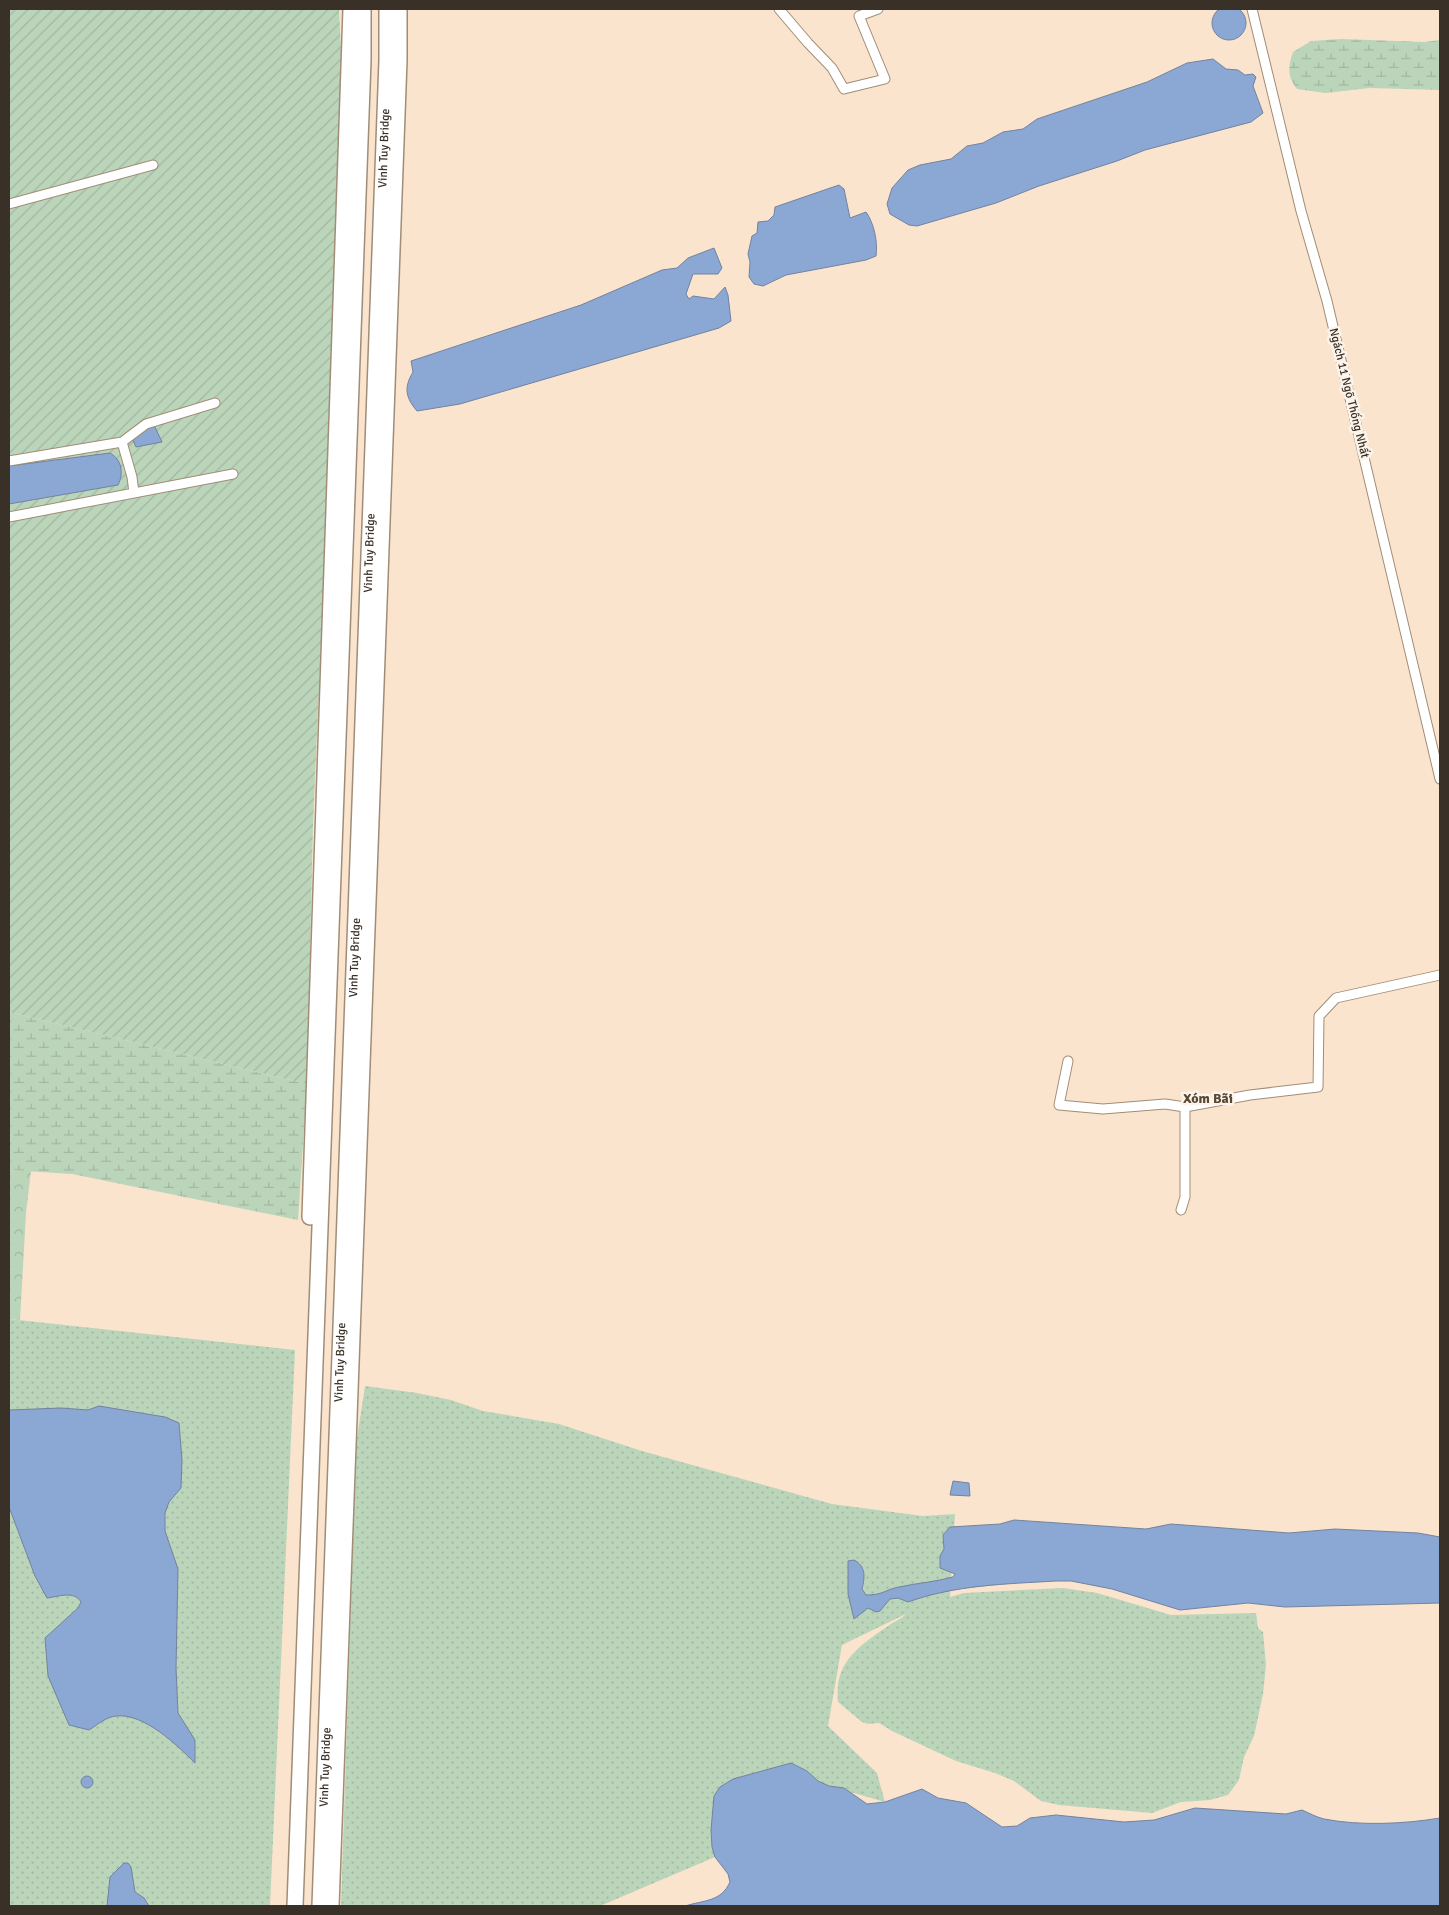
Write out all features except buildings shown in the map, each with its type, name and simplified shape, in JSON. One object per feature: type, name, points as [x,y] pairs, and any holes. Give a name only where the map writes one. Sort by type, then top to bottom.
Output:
[{"type":"highway","points":[[286,1906],[351,60],[351,9]]},
{"type":"highway","name":"Vinh Tuy Bridge","points":[[295,1906],[363,60],[363,9]]},
{"type":"highway","name":"Vinh Tuy Bridge","points":[[320,1906],[387,60],[387,9]]},
{"type":"highway","name":"Vinh Tuy Bridge","points":[[331,1906],[399,60],[399,9]]},
{"type":"street","points":[[779,9],[832,68],[844,90],[885,79],[858,16],[878,9]]},
{"type":"street","name":"Ngách 11 Ngõ Thống Nhất","points":[[1252,9],[1301,211],[1327,301],[1440,778]]},
{"type":"street","points":[[9,204],[153,165]]},
{"type":"street","points":[[9,461],[122,442],[146,424],[215,403]]},
{"type":"street","points":[[122,442],[132,477],[134,493]]},
{"type":"street","points":[[9,516],[233,474]]},
{"type":"street","points":[[1068,1061],[1059,1105],[1103,1109],[1165,1104],[1185,1107],[1250,1095],[1318,1087],[1319,1016],[1336,998],[1440,975]]},
{"type":"street","points":[[1181,1210],[1185,1197],[1185,1107]]},
{"type":"green space","points":[[9,9],[339,9],[344,117],[313,825],[307,1084],[9,1012]]},
{"type":"green space","points":[[1341,39],[1425,42],[1440,40],[1440,90],[1370,88],[1325,93],[1297,89],[1291,80],[1289,71],[1293,52],[1311,41]]},
{"type":"green space","points":[[9,1012],[307,1084],[298,1220],[72,1174],[9,1170]]},
{"type":"green space","points":[[9,1170],[31,1171],[26,1213],[20,1320],[9,1319]]},
{"type":"green space","points":[[9,1319],[295,1350],[270,1906],[9,1906]]},
{"type":"green space","points":[[365,1386],[417,1393],[451,1400],[483,1411],[559,1424],[642,1451],[832,1504],[923,1516],[955,1514],[950,1597],[964,1593],[1063,1588],[1097,1593],[1171,1615],[1256,1613],[1258,1628],[1263,1632],[1266,1665],[1263,1694],[1254,1736],[1244,1757],[1239,1780],[1228,1795],[1210,1800],[1181,1802],[1152,1813],[1059,1805],[1041,1801],[1014,1781],[956,1761],[879,1723],[868,1724],[862,1722],[838,1702],[840,1676],[844,1666],[850,1657],[867,1641],[906,1614],[842,1645],[828,1726],[877,1773],[885,1802],[829,1786],[775,1801],[715,1857],[600,1906],[341,1906],[356,1445]]},
{"type":"water","points":[[1229,6],[1241,11],[1246,23],[1241,35],[1229,40],[1217,35],[1212,23],[1217,11]]},
{"type":"water","points":[[1213,59],[1226,69],[1238,70],[1245,75],[1253,74],[1256,77],[1253,86],[1263,113],[1251,122],[1145,150],[1039,186],[996,203],[917,226],[909,225],[890,214],[887,204],[892,188],[908,170],[920,165],[951,159],[967,146],[983,143],[1003,132],[1023,129],[1037,119],[1147,82],[1187,63]]},
{"type":"water","points":[[839,185],[844,189],[850,218],[866,212],[869,216],[875,233],[876,256],[866,260],[786,275],[763,286],[754,284],[749,277],[750,262],[748,254],[752,236],[757,233],[758,222],[768,221],[774,215],[775,207]]},
{"type":"water","points":[[714,248],[722,268],[718,274],[693,274],[686,294],[689,299],[693,296],[714,299],[725,287],[728,295],[731,321],[719,328],[460,404],[417,411],[410,401],[407,387],[413,372],[411,361],[581,305],[662,270],[677,268],[688,258]]},
{"type":"water","points":[[154,425],[162,442],[136,447],[132,438]]},
{"type":"water","points":[[110,453],[117,459],[121,467],[118,485],[9,504],[9,466]]},
{"type":"water","points":[[99,1406],[165,1417],[179,1423],[182,1460],[181,1488],[169,1502],[165,1513],[165,1531],[178,1569],[176,1668],[178,1713],[195,1740],[195,1763],[169,1739],[149,1725],[127,1716],[109,1718],[89,1730],[69,1725],[48,1676],[45,1638],[78,1608],[81,1602],[78,1598],[70,1595],[47,1598],[35,1576],[9,1507],[9,1410],[61,1408],[88,1410]]},
{"type":"water","points":[[953,1481],[969,1483],[970,1496],[950,1495]]},
{"type":"water","points":[[1014,1520],[1146,1529],[1171,1524],[1289,1533],[1335,1529],[1418,1533],[1440,1537],[1440,1603],[1285,1607],[1248,1603],[1180,1610],[1112,1589],[1071,1581],[1056,1581],[1000,1584],[962,1589],[926,1596],[908,1602],[898,1598],[890,1599],[880,1611],[876,1612],[868,1608],[854,1619],[848,1594],[848,1561],[854,1560],[861,1565],[864,1576],[862,1589],[866,1595],[946,1579],[953,1577],[955,1574],[940,1568],[940,1556],[944,1549],[943,1535],[950,1527],[1000,1524]]},
{"type":"water","points":[[791,1763],[807,1771],[818,1781],[829,1786],[844,1788],[867,1804],[885,1802],[922,1789],[938,1798],[966,1803],[1002,1827],[1017,1826],[1030,1818],[1056,1815],[1124,1822],[1154,1820],[1195,1808],[1286,1814],[1302,1810],[1324,1819],[1352,1823],[1397,1823],[1440,1818],[1440,1906],[685,1906],[717,1897],[726,1889],[730,1882],[728,1874],[715,1857],[712,1847],[711,1830],[714,1796],[720,1787],[733,1779]]},
{"type":"water","points":[[89,1776],[92,1777],[92,1787],[85,1788],[82,1787],[81,1780],[82,1777]]},
{"type":"water","points":[[124,1863],[128,1863],[131,1867],[135,1892],[144,1898],[149,1906],[107,1906],[110,1877]]},
{"type":"district","name":"Xóm Bãi","points":[[1208,1098]]}]
